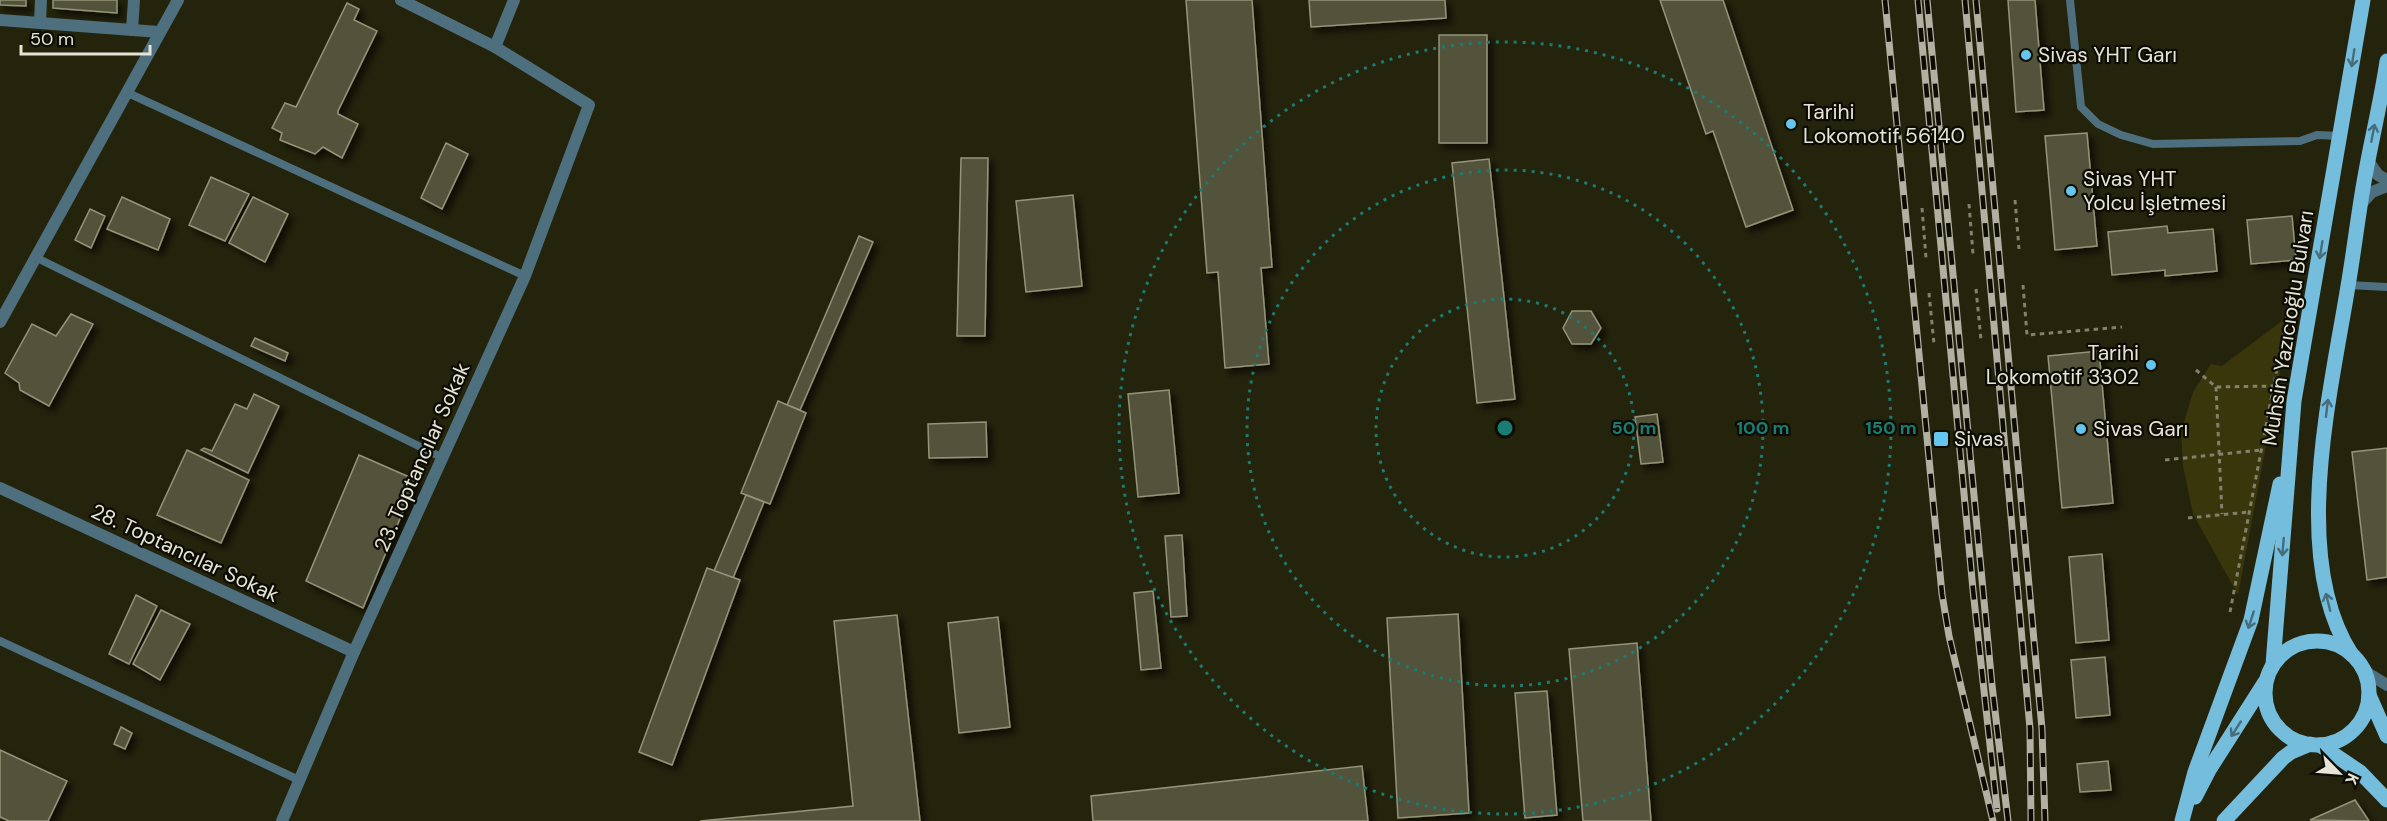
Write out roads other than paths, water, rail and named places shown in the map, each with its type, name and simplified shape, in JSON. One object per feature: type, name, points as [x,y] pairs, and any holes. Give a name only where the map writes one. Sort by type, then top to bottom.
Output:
[{"type":"main road","name":"Muhsin Yazıcıoğlu Bulvarı","points":[[2273,664],[2290,440],[2296,393],[2362,0]]},
{"type":"main road","points":[[2224,821],[2290,752],[2341,738],[2360,721],[2366,708],[2367,679],[2357,660],[2340,637],[2331,615],[2326,592],[2320,535],[2321,470],[2326,414],[2360,205],[2387,61]]},
{"type":"main road","points":[[2182,821],[2195,772],[2252,620],[2290,440]]},
{"type":"main road","points":[[2182,821],[2209,770],[2273,664],[2292,647],[2317,640],[2342,647],[2357,660]]},
{"type":"main road","points":[[2266,679],[2266,704],[2277,726],[2289,737],[2315,744],[2360,772],[2387,800]]},
{"type":"main road","points":[[2368,693],[2387,736]]},
{"type":"street","points":[[40,23],[41,0]]},
{"type":"street","points":[[132,30],[134,0]]},
{"type":"street","points":[[0,322],[178,0]]},
{"type":"street","points":[[401,0],[495,47],[514,0]]},
{"type":"street","points":[[0,20],[159,32]]},
{"type":"street","name":"23. Toptancılar Sokak","points":[[282,821],[354,652],[525,276],[590,105],[495,47]]},
{"type":"street","points":[[2368,161],[2378,174],[2387,180]]},
{"type":"street","points":[[2360,205],[2372,192],[2387,186]]},
{"type":"street","name":"28. Toptancılar Sokak","points":[[0,488],[354,652]]},
{"type":"street","points":[[2357,660],[2369,674],[2387,685]]},
{"type":"lane","points":[[2070,0],[2081,107],[2098,124],[2121,135],[2153,144],[2300,141],[2317,135],[2340,136]]},
{"type":"lane","points":[[128,93],[525,276]]},
{"type":"lane","points":[[37,258],[443,458]]},
{"type":"lane","points":[[2348,285],[2387,287]]},
{"type":"lane","points":[[0,641],[299,780]]},
{"type":"railway","points":[[1885,0],[1942,594],[1949,636],[1993,821]]},
{"type":"railway","points":[[1918,0],[1973,590],[1997,809]]},
{"type":"railway","points":[[1927,0],[1992,685],[2008,821]]},
{"type":"railway","points":[[1965,0],[2030,729],[2031,821]]},
{"type":"railway","points":[[1976,0],[2042,729],[2045,821]]},
{"type":"place","name":"Sivas YHT Garı","points":[[2026,55]]},
{"type":"place","name":"Tarihi Lokomotif 56140","points":[[1791,124]]},
{"type":"place","name":"Sivas YHT Yolcu İşletmesi","points":[[2071,191]]},
{"type":"place","name":"Tarihi Lokomotif 3302","points":[[2151,365]]},
{"type":"place","name":"Sivas Garı","points":[[2081,429]]},
{"type":"place","name":"Sivas","points":[[1941,439]]}]
